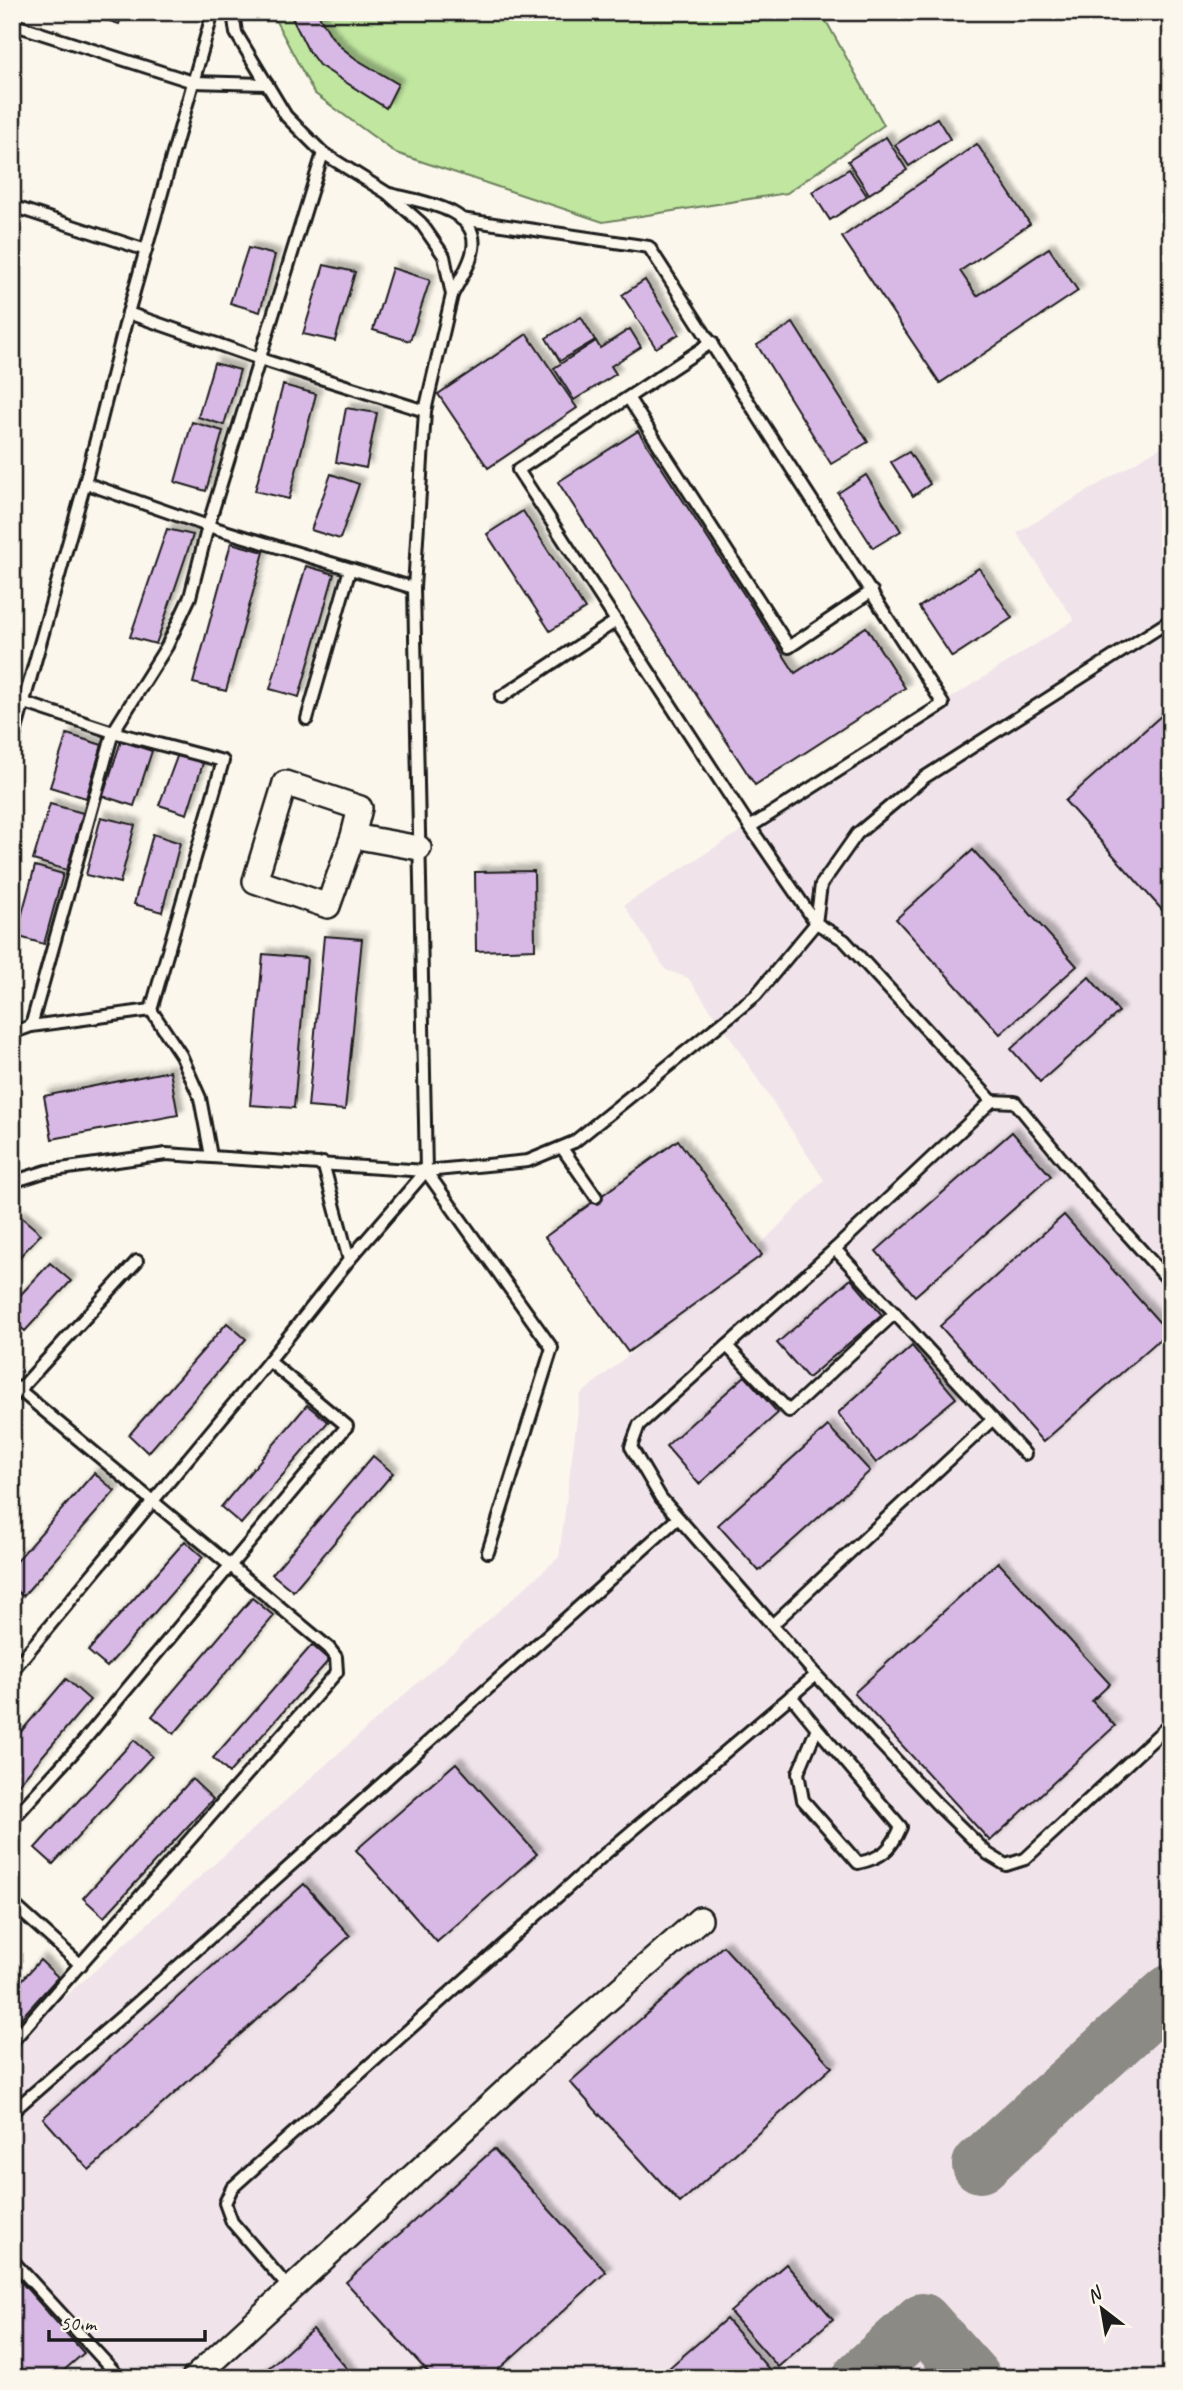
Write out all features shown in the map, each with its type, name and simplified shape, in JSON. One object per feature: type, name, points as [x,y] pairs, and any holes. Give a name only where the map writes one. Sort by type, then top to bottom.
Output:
[{"type":"street","points":[[285,783],[360,808],[353,836],[328,906],[255,881],[285,783]]},
{"type":"street","points":[[353,836],[419,848]]},
{"type":"street","points":[[194,2378],[539,2060],[700,1919]]},
{"type":"lane","points":[[12,744],[85,483],[128,313],[213,12]]},
{"type":"lane","points":[[233,12],[236,33],[286,116],[323,153],[387,193],[421,223],[444,256],[452,295]]},
{"type":"lane","points":[[12,24],[193,82],[267,85]]},
{"type":"lane","points":[[31,1026],[113,732],[167,646],[190,597],[208,526],[323,153]]},
{"type":"lane","points":[[387,193],[450,210],[472,233],[474,250],[452,295],[425,411],[414,588],[426,1171],[552,1348],[488,1552]]},
{"type":"lane","points":[[12,206],[146,250]]},
{"type":"lane","points":[[461,219],[649,247],[943,704],[750,827]]},
{"type":"lane","points":[[128,313],[260,359],[425,411]]},
{"type":"lane","points":[[712,342],[629,399],[517,470],[750,827],[816,923],[844,940],[992,1101],[1015,1102],[1090,1193],[1171,1283]]},
{"type":"lane","points":[[629,399],[789,647],[872,591]]},
{"type":"lane","points":[[85,483],[208,526],[414,588]]},
{"type":"lane","points":[[307,719],[350,569]]},
{"type":"lane","points":[[12,1182],[47,1171],[166,1154],[426,1171],[528,1161],[562,1148],[574,1142],[756,995],[816,923],[821,885],[857,834],[925,777],[1171,620]]},
{"type":"lane","points":[[501,697],[616,621]]},
{"type":"lane","points":[[25,703],[113,732],[223,761],[151,1010],[181,1055],[200,1098],[211,1156]]},
{"type":"lane","points":[[12,1033],[31,1026],[151,1010]]},
{"type":"lane","points":[[992,1101],[835,1249],[639,1425],[631,1447],[661,1498],[816,1675],[937,1804],[988,1854],[1006,1865],[1025,1859],[1171,1723]]},
{"type":"lane","points":[[562,1148],[596,1197]]},
{"type":"lane","points":[[323,1163],[349,1260]]},
{"type":"lane","points":[[12,1671],[153,1503],[349,1260],[426,1171]]},
{"type":"lane","points":[[835,1249],[1025,1454]]},
{"type":"lane","points":[[12,2042],[337,1672],[336,1657],[329,1647],[15,1391],[137,1261]]},
{"type":"lane","points":[[727,1346],[789,1411],[895,1313]]},
{"type":"lane","points":[[12,1820],[80,1744],[347,1426],[269,1361]]},
{"type":"lane","points":[[773,1624],[993,1419]]},
{"type":"lane","points":[[12,2112],[678,1518]]},
{"type":"lane","points":[[289,2288],[232,2222],[225,2203],[232,2188],[606,1853],[816,1675]]},
{"type":"lane","points":[[791,1696],[901,1828],[893,1845],[875,1859],[858,1863],[803,1800],[798,1773],[817,1728]]},
{"type":"lane","points":[[12,1903],[81,1965]]},
{"type":"lane","points":[[12,2260],[120,2378]]},
{"type":"shaded area","points":[[1171,441],[1171,2378],[12,2378],[12,2044],[559,1557],[580,1395],[753,1252],[824,1180],[688,978],[666,970],[624,905],[1074,620],[1017,533]]},
{"type":"green space","points":[[271,12],[821,12],[884,125],[787,193],[603,222],[396,153],[314,93]]},
{"type":"building","points":[[123,12],[119,24],[88,14]]},
{"type":"building","points":[[289,12],[317,12],[341,47],[398,84],[386,108],[319,65],[308,50]]},
{"type":"building","points":[[937,118],[950,139],[909,166],[895,145]]},
{"type":"building","points":[[886,137],[907,170],[869,194],[848,161]]},
{"type":"building","points":[[977,144],[1030,224],[960,271],[977,296],[1049,248],[1078,291],[940,383],[842,237]]},
{"type":"building","points":[[849,169],[867,196],[830,220],[812,192]]},
{"type":"building","points":[[248,248],[275,255],[260,312],[230,303]]},
{"type":"building","points":[[324,265],[355,272],[335,341],[303,334]]},
{"type":"building","points":[[392,268],[430,280],[410,341],[373,330]]},
{"type":"building","points":[[645,280],[679,334],[656,348],[622,295]]},
{"type":"building","points":[[581,317],[595,340],[560,361],[546,338]]},
{"type":"building","points":[[793,323],[868,442],[831,464],[757,345]]},
{"type":"building","points":[[630,329],[641,347],[611,366],[616,374],[574,400],[554,368],[596,341],[600,348]]},
{"type":"building","points":[[527,334],[577,408],[488,468],[438,394]]},
{"type":"building","points":[[214,363],[240,370],[224,425],[198,417]]},
{"type":"building","points":[[283,385],[316,394],[289,499],[255,491]]},
{"type":"building","points":[[346,408],[377,413],[366,468],[336,462]]},
{"type":"building","points":[[192,422],[223,431],[206,491],[175,482]]},
{"type":"building","points":[[638,431],[795,673],[866,627],[905,688],[755,785],[558,482]]},
{"type":"building","points":[[909,452],[930,484],[913,496],[891,462]]},
{"type":"building","points":[[331,474],[359,484],[340,539],[311,530]]},
{"type":"building","points":[[866,475],[901,531],[873,548],[838,493]]},
{"type":"building","points":[[523,511],[585,609],[550,631],[487,534]]},
{"type":"building","points":[[167,529],[193,535],[156,644],[130,637]]},
{"type":"building","points":[[231,543],[264,552],[226,691],[193,683]]},
{"type":"building","points":[[306,566],[334,574],[299,697],[270,689]]},
{"type":"building","points":[[979,568],[1012,618],[952,657],[919,607]]},
{"type":"building","points":[[1171,707],[1171,920],[1065,801]]},
{"type":"building","points":[[67,734],[102,745],[86,798],[50,787]]},
{"type":"building","points":[[121,741],[152,751],[134,806],[103,796]]},
{"type":"building","points":[[178,754],[203,763],[187,814],[159,805]]},
{"type":"building","points":[[50,804],[83,813],[67,870],[33,860]]},
{"type":"building","points":[[101,817],[135,825],[120,883],[86,875]]},
{"type":"building","points":[[153,834],[180,843],[162,912],[134,904]]},
{"type":"building","points":[[973,850],[1077,966],[1000,1034],[896,919]]},
{"type":"building","points":[[35,866],[63,874],[44,944],[16,936]]},
{"type":"building","points":[[534,871],[535,949],[476,951],[475,872]]},
{"type":"building","points":[[324,936],[362,939],[345,1110],[308,1107]]},
{"type":"building","points":[[263,954],[307,958],[294,1108],[250,1105]]},
{"type":"building","points":[[1089,977],[1119,1012],[1040,1082],[1011,1049]]},
{"type":"building","points":[[170,1071],[178,1115],[52,1139],[44,1096]]},
{"type":"building","points":[[1012,1132],[1051,1176],[915,1296],[876,1251]]},
{"type":"building","points":[[678,1140],[762,1255],[628,1352],[545,1237]]},
{"type":"building","points":[[1064,1215],[1168,1332],[1043,1442],[940,1326]]},
{"type":"building","points":[[20,1216],[41,1234],[12,1265],[12,1224]]},
{"type":"building","points":[[50,1263],[71,1281],[25,1331],[12,1320],[12,1304]]},
{"type":"building","points":[[851,1279],[882,1315],[808,1378],[777,1343]]},
{"type":"building","points":[[227,1323],[246,1339],[148,1453],[129,1435]]},
{"type":"building","points":[[912,1346],[956,1398],[876,1463],[838,1413]]},
{"type":"building","points":[[745,1376],[778,1413],[699,1484],[666,1446]]},
{"type":"building","points":[[307,1405],[328,1422],[241,1524],[221,1507]]},
{"type":"building","points":[[828,1426],[870,1471],[759,1571],[718,1525]]},
{"type":"building","points":[[373,1456],[393,1473],[293,1591],[272,1574]]},
{"type":"building","points":[[94,1473],[115,1491],[23,1596],[12,1587],[12,1566]]},
{"type":"building","points":[[185,1541],[203,1557],[107,1667],[88,1651]]},
{"type":"building","points":[[998,1562],[1110,1684],[1092,1701],[1115,1726],[990,1841],[854,1693]]},
{"type":"building","points":[[252,1598],[274,1616],[174,1734],[152,1716]]},
{"type":"building","points":[[312,1645],[329,1660],[229,1773],[213,1758]]},
{"type":"building","points":[[66,1679],[90,1700],[12,1792],[12,1742]]},
{"type":"building","points":[[134,1740],[152,1756],[53,1864],[35,1848]]},
{"type":"building","points":[[456,1763],[537,1854],[437,1942],[356,1850]]},
{"type":"building","points":[[192,1779],[213,1799],[104,1917],[83,1898]]},
{"type":"building","points":[[304,1884],[350,1936],[89,2170],[43,2118]]},
{"type":"building","points":[[723,1946],[832,2067],[680,2203],[570,2082]]},
{"type":"building","points":[[40,1960],[58,1977],[12,2028],[12,1991]]},
{"type":"building","points":[[494,2149],[606,2272],[489,2378],[433,2378],[346,2282]]},
{"type":"building","points":[[786,2264],[833,2319],[778,2367],[730,2312]]},
{"type":"building","points":[[12,2272],[84,2353],[55,2378],[18,2378],[12,2371]]},
{"type":"building","points":[[726,2319],[773,2374],[769,2378],[679,2378],[670,2367]]},
{"type":"building","points":[[313,2329],[355,2378],[257,2378]]},
{"type":"taxiway","points":[[980,2165],[1171,1992]]},
{"type":"taxiway","points":[[860,2378],[922,2321],[973,2378]]}]
